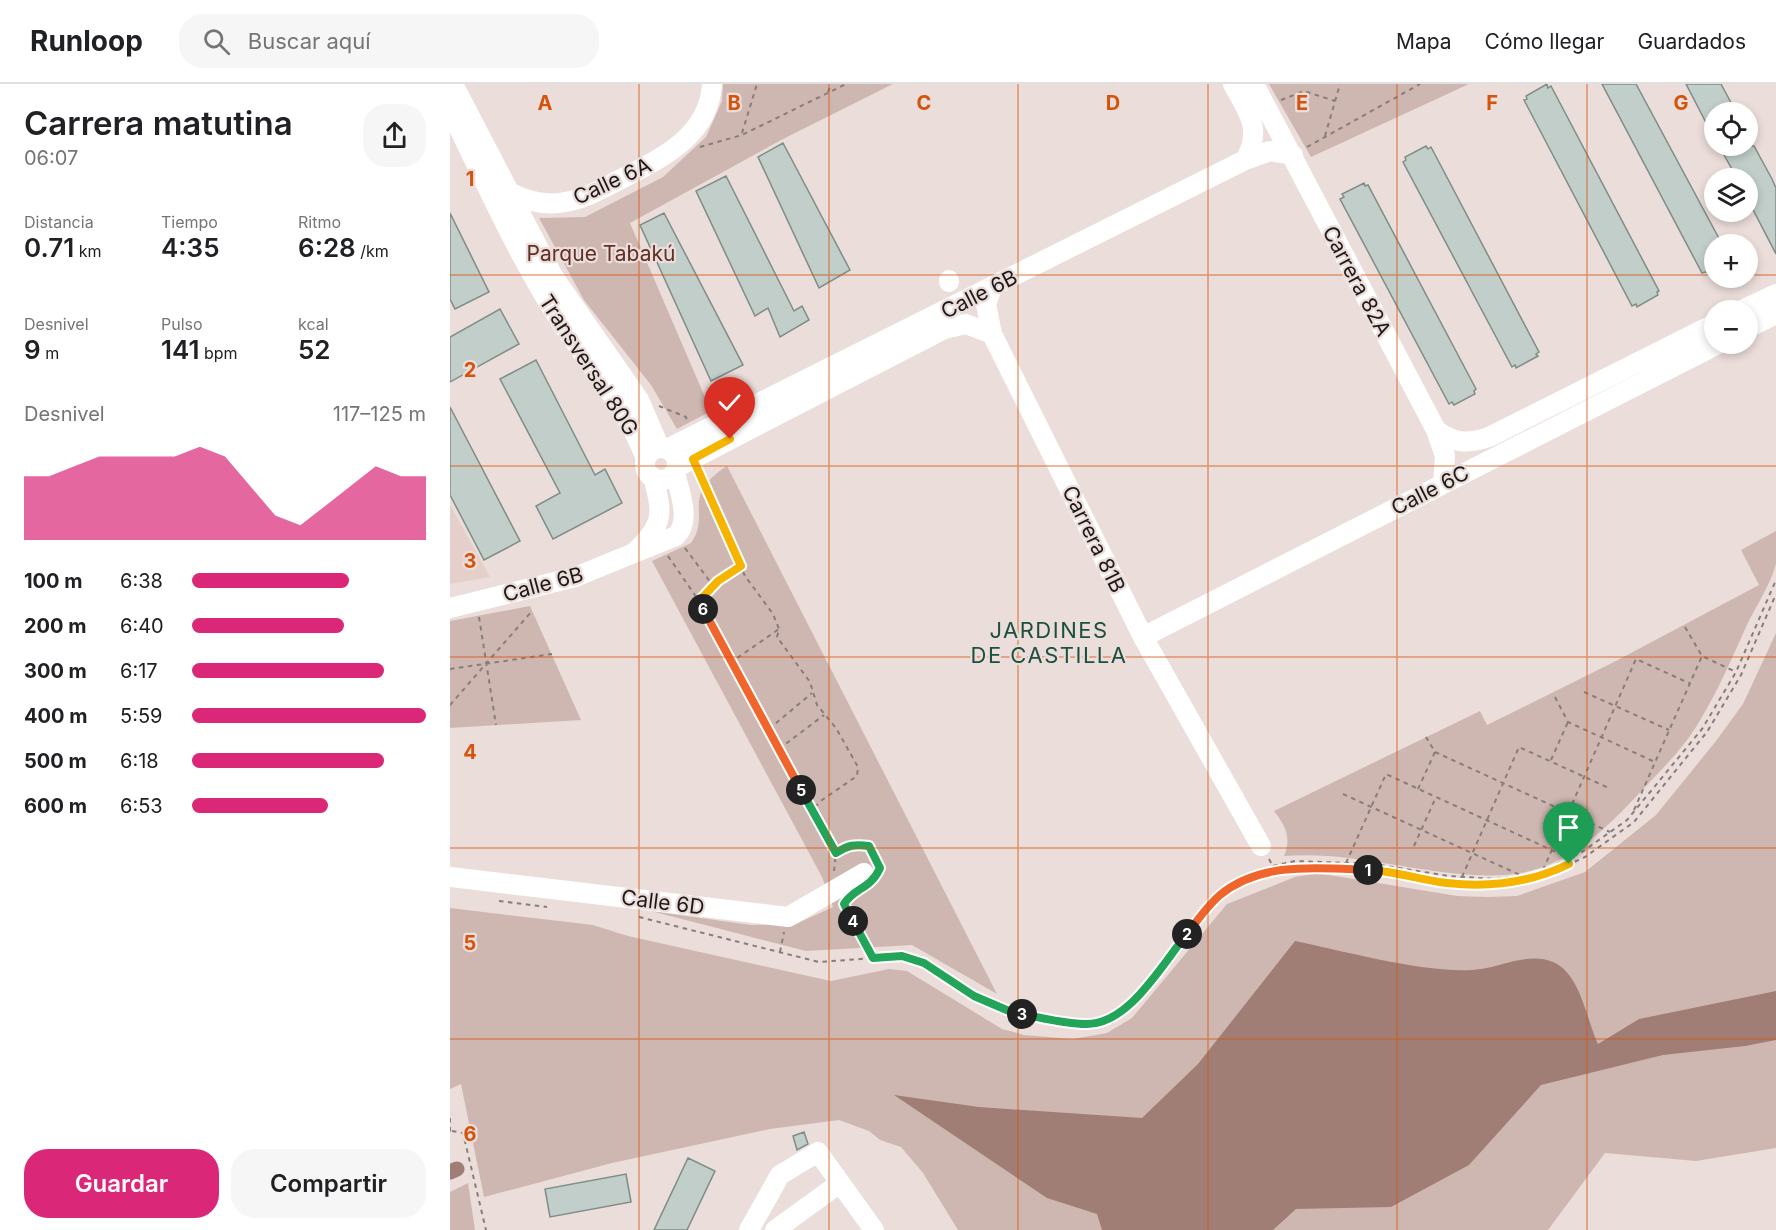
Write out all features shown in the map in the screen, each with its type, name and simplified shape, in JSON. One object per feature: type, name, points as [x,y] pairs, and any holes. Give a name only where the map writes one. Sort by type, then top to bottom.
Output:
[{"type":"street","name":"Transversal 80G","points":[[453,84],[566,298],[639,400],[662,455],[659,524],[634,553]]},
{"type":"street","points":[[677,149],[695,129],[705,113],[712,84]]},
{"type":"street","points":[[1233,84],[1253,126],[1252,147],[1245,160]]},
{"type":"street","name":"Carrera 82A","points":[[1254,84],[1293,155],[1344,259],[1436,430],[1445,456],[1443,483]]},
{"type":"street","name":"Transversal 80G","points":[[450,110],[454,131],[539,288],[562,325],[626,413],[662,455]]},
{"type":"street","name":"Calle 6A","points":[[511,193],[532,201],[564,203],[597,191],[677,149]]},
{"type":"street","name":"Calle 6B","points":[[992,334],[966,324],[944,329],[682,466],[668,479],[662,455],[1245,160],[1269,152],[1293,155]]},
{"type":"street","name":"Carrera 81B","points":[[992,288],[986,304],[992,334],[1143,637],[1261,846]]},
{"type":"street","points":[[1758,302],[1776,294]]},
{"type":"street","points":[[1758,323],[1776,314]]},
{"type":"street","name":"Calle 6C","points":[[1436,430],[1454,441],[1464,443],[1489,437],[1704,329]]},
{"type":"street","name":"Calle 6C","points":[[1143,637],[1704,351]]},
{"type":"street","points":[[634,553],[668,540],[683,529],[685,520],[682,466],[675,456],[662,455]]},
{"type":"street","name":"Calle 6B","points":[[450,608],[568,580],[634,553]]},
{"type":"street","points":[[788,917],[871,873]]},
{"type":"street","name":"Calle 6D","points":[[450,877],[788,917]]},
{"type":"street","points":[[749,1230],[780,1175],[818,1152],[873,1230]]},
{"type":"street","points":[[775,1230],[840,1183]]},
{"type":"path","points":[[742,135],[757,84]]},
{"type":"path","points":[[828,92],[831,84]]},
{"type":"path","points":[[677,149],[702,147],[742,135],[846,84]]},
{"type":"path","points":[[1324,137],[1340,84]]},
{"type":"path","points":[[1293,155],[1420,84]]},
{"type":"path","points":[[1278,102],[1304,91],[1335,101]]},
{"type":"path","points":[[639,400],[687,417],[688,428],[662,455]]},
{"type":"path","points":[[682,466],[745,576],[773,614],[779,629],[777,637],[810,682],[812,693],[824,715],[836,728],[858,767],[857,776],[822,800],[812,811]]},
{"type":"path","points":[[668,540],[714,586]]},
{"type":"path","points":[[668,540],[730,663],[769,729],[836,853],[850,844],[869,846],[880,868],[871,873]]},
{"type":"path","points":[[699,601],[718,581],[741,566]]},
{"type":"path","points":[[1273,866],[1295,861],[1374,864],[1462,877],[1496,879],[1543,870],[1569,858],[1610,832],[1632,814],[1702,729],[1736,672],[1776,580]]},
{"type":"path","points":[[630,915],[819,962],[902,956],[924,963],[974,996],[1009,1011],[1088,1024],[1105,1022],[1129,1008],[1219,896],[1248,879],[1296,867],[1373,870],[1448,883],[1497,885],[1542,877],[1585,857],[1634,822],[1707,732],[1741,675],[1776,594]]},
{"type":"path","points":[[450,705],[532,611]]},
{"type":"path","points":[[478,614],[496,725]]},
{"type":"path","points":[[1685,627],[1702,656],[1736,672]]},
{"type":"path","points":[[730,663],[779,629]]},
{"type":"path","points":[[450,669],[552,654]]},
{"type":"path","points":[[1632,814],[1702,656]]},
{"type":"path","points":[[1543,870],[1636,659],[1689,683]]},
{"type":"path","points":[[1584,692],[1669,730]]},
{"type":"path","points":[[769,729],[812,693]]},
{"type":"path","points":[[1555,697],[1568,722],[1655,762]]},
{"type":"path","points":[[779,749],[824,715]]},
{"type":"path","points":[[1551,761],[1568,722]]},
{"type":"path","points":[[1426,737],[1435,752],[1610,832]]},
{"type":"path","points":[[1462,877],[1519,747],[1611,789]]},
{"type":"path","points":[[1418,789],[1435,752]]},
{"type":"path","points":[[1346,863],[1386,774],[1569,858]]},
{"type":"path","points":[[1343,794],[1520,875]]},
{"type":"path","points":[[1414,846],[1436,797]]},
{"type":"path","points":[[498,901],[553,907]]},
{"type":"path","points":[[844,904],[873,958]]},
{"type":"path","points":[[780,952],[788,917]]},
{"type":"path","points":[[450,1118],[451,1132],[463,1133],[486,1230]]},
{"type":"shaded area","points":[[450,505],[490,577],[450,584]]},
{"type":"shaded area","points":[[1295,941],[1414,966],[1439,969],[1481,969],[1535,958],[1553,962],[1570,976],[1582,998],[1598,1044],[1639,1019],[1776,991],[1776,1040],[1745,1046],[1663,1055],[1541,1085],[1469,1165],[1391,1207],[1296,1209],[1273,1230],[1102,1230],[1097,1214],[1047,1198],[894,1095],[979,1107],[1142,1118],[1198,1064]]},
{"type":"green space","name":"Parque Tabakú","points":[[723,84],[893,84],[783,139],[630,223],[711,411],[677,429],[651,385],[584,300],[539,218],[585,217],[663,177],[706,137],[722,101]]},
{"type":"green space","points":[[1269,84],[1469,84],[1311,157]]},
{"type":"green space","points":[[727,466],[997,994],[912,945],[806,951],[651,911],[751,925],[796,924],[833,907],[822,877],[652,561],[691,543],[697,532],[700,496],[704,487]]},
{"type":"green space","points":[[1776,531],[1776,563],[1771,577],[1719,686],[1694,731],[1617,816],[1585,844],[1567,856],[1527,872],[1477,875],[1340,857],[1284,856],[1287,843],[1286,832],[1274,811],[1480,711],[1487,725],[1614,662],[1759,585],[1741,550]]},
{"type":"green space","points":[[530,606],[581,720],[450,728],[450,621]]},
{"type":"green space","points":[[1776,633],[1776,1148],[1696,1161],[1605,1153],[1548,1230],[958,1230],[923,1173],[901,1147],[880,1140],[869,1131],[839,1120],[770,1129],[612,1163],[484,1197],[461,1084],[450,1089],[450,908],[593,925],[628,936],[831,981],[889,969],[907,971],[1002,1029],[1024,1035],[1073,1039],[1107,1033],[1132,1018],[1227,904],[1295,877],[1317,873],[1457,896],[1487,897],[1517,896],[1585,872],[1656,815],[1716,741],[1743,704]]},
{"type":"green space","points":[[468,1183],[475,1230],[450,1230],[450,1192]]},
{"type":"building","points":[[1547,84],[1548,88],[1551,86],[1659,291],[1658,295],[1637,307],[1636,304],[1632,306],[1524,100],[1527,99],[1526,96]]},
{"type":"building","points":[[1602,84],[1636,84],[1704,211],[1704,222],[1710,222],[1717,234],[1704,234],[1704,272],[1702,273]]},
{"type":"building","points":[[1686,84],[1721,84],[1731,102],[1704,102],[1704,119]]},
{"type":"building","points":[[783,143],[850,270],[819,288],[758,157]]},
{"type":"building","points":[[1426,146],[1428,149],[1431,147],[1539,352],[1536,354],[1538,356],[1516,368],[1515,365],[1512,367],[1403,162],[1406,160],[1405,157]]},
{"type":"building","points":[[1758,153],[1772,179],[1776,188],[1776,254],[1758,219],[1758,168],[1731,168],[1725,156],[1758,156]]},
{"type":"building","points":[[726,176],[794,311],[802,306],[809,320],[780,337],[768,308],[755,316],[696,191]]},
{"type":"building","points":[[1364,183],[1365,186],[1368,185],[1476,389],[1475,394],[1454,405],[1452,402],[1449,404],[1340,199],[1344,197],[1342,194]]},
{"type":"building","points":[[450,213],[489,292],[455,309],[450,299]]},
{"type":"building","points":[[664,213],[743,365],[711,381],[640,225]]},
{"type":"building","points":[[500,309],[519,344],[450,382],[450,337]]},
{"type":"building","points":[[536,360],[595,475],[605,469],[622,503],[553,539],[536,506],[560,493],[500,379]]},
{"type":"building","points":[[450,407],[520,541],[484,560],[450,495]]},
{"type":"building","points":[[804,1132],[808,1144],[797,1150],[793,1136]]},
{"type":"building","points":[[688,1158],[715,1171],[687,1230],[654,1230]]},
{"type":"building","points":[[626,1174],[631,1202],[550,1217],[545,1189]]},
{"type":"waterway","points":[[450,1172],[457,1169]]},
{"type":"district","name":"JARDINES DE CASTILLA","points":[[1049,642]]},
{"type":"route","points":[[730,439],[693,459],[741,566],[718,581],[699,601],[730,663],[769,729],[822,832],[836,853],[850,844],[859,844],[869,846],[876,855],[880,868],[875,879],[865,888],[850,895],[844,904],[873,958],[902,956],[924,963],[974,996],[1009,1011],[1070,1023],[1105,1022],[1129,1008],[1219,896],[1232,886],[1248,879],[1296,867],[1373,870],[1448,883],[1497,885],[1542,877],[1569,864]]}]
